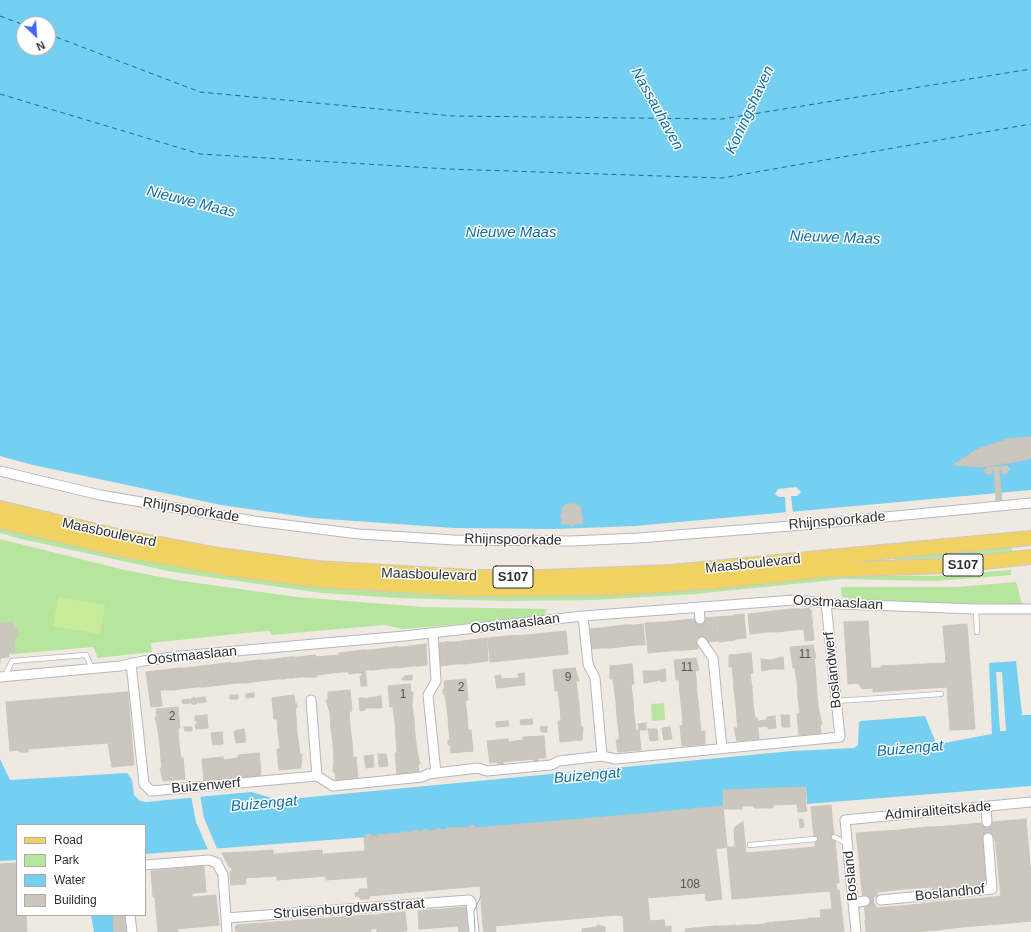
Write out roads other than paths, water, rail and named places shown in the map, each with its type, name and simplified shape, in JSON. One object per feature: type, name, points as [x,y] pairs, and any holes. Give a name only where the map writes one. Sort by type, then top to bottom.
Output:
[{"type":"main road","name":"Maasboulevard","points":[[0,508],[117,536],[219,555],[316,568],[464,576],[551,577],[656,573],[1031,538]]},
{"type":"main road","name":"Maasboulevard","points":[[0,521],[106,546],[231,569],[345,582],[467,589],[621,588],[823,570],[947,566],[1031,557]]},
{"type":"street","name":"Rhijnspoorkade","points":[[0,471],[100,495],[254,521],[359,534],[469,540],[571,541],[659,536],[791,526],[1031,503]]},
{"type":"street","name":"Oostmaaslaan","points":[[2,677],[92,668],[180,656],[434,633],[583,616],[794,600],[826,604],[976,609],[1031,609]]},
{"type":"street","name":"Boslandwerf","points":[[722,748],[840,737],[826,604]]},
{"type":"street","points":[[699,608],[700,619]]},
{"type":"street","points":[[583,616],[588,664],[595,678],[602,756]]},
{"type":"street","points":[[434,633],[436,681],[428,695],[436,773]]},
{"type":"street","points":[[311,700],[317,776],[333,786],[422,777],[428,774],[478,768],[487,771],[551,765],[559,761],[602,756],[616,759],[722,748],[713,658],[702,642]]},
{"type":"street","name":"Buizenwerf","points":[[131,663],[144,784],[150,791],[317,776]]},
{"type":"street","name":"Admiraliteitskade","points":[[845,820],[1031,802]]},
{"type":"street","points":[[986,806],[987,822]]},
{"type":"street","name":"Bosland","points":[[845,820],[856,932]]},
{"type":"street","name":"Boslandhof","points":[[880,900],[992,889],[988,838]]},
{"type":"street","points":[[146,865],[209,860],[215,862],[223,875],[227,932]]},
{"type":"street","name":"Struisenburgdwarsstraat","points":[[226,918],[469,900],[471,902],[474,932]]},
{"type":"street","points":[[853,902],[865,901]]},
{"type":"street","points":[[130,916],[132,932]]},
{"type":"lane","points":[[976,609],[977,632]]},
{"type":"lane","points":[[2,677],[12,661],[86,655],[92,668]]},
{"type":"lane","points":[[836,701],[941,694]]},
{"type":"lane","points":[[834,837],[848,844]]},
{"type":"lane","points":[[750,845],[814,839]]},
{"type":"water","points":[[0,0],[1031,0],[1031,490],[635,526],[555,529],[454,528],[312,518],[221,505],[33,465],[0,456]]},
{"type":"water","name":"Buizengat","points":[[1016,661],[1022,714],[1020,715],[1031,715],[1031,786],[807,804],[806,787],[723,792],[723,810],[146,854],[146,824],[16,824],[16,860],[0,861],[0,759],[10,780],[127,773],[132,780],[134,795],[140,801],[146,802],[251,792],[279,800],[792,751],[854,748],[858,745],[859,722],[861,721],[925,716],[936,743],[939,744],[992,734],[989,663]],"holes":[[[996,672],[1002,672],[1006,731],[1000,731]]]},
{"type":"water","points":[[91,916],[113,916],[114,932],[94,932]]},
{"type":"tunnel","points":[[700,619],[702,642]]},
{"type":"tunnel","points":[[987,822],[988,838]]},
{"type":"tunnel","points":[[865,901],[881,900]]},
{"type":"tram line","points":[[475,932],[474,911],[481,896]]},
{"type":"water label","name":"Nassauhaven","points":[[657,109]]},
{"type":"water label","name":"Koningshaven","points":[[750,110]]},
{"type":"water label","name":"Nieuwe Maas","points":[[191,202]]},
{"type":"water label","name":"Nieuwe Maas","points":[[511,233]]},
{"type":"water label","name":"Nieuwe Maas","points":[[835,238]]}]
